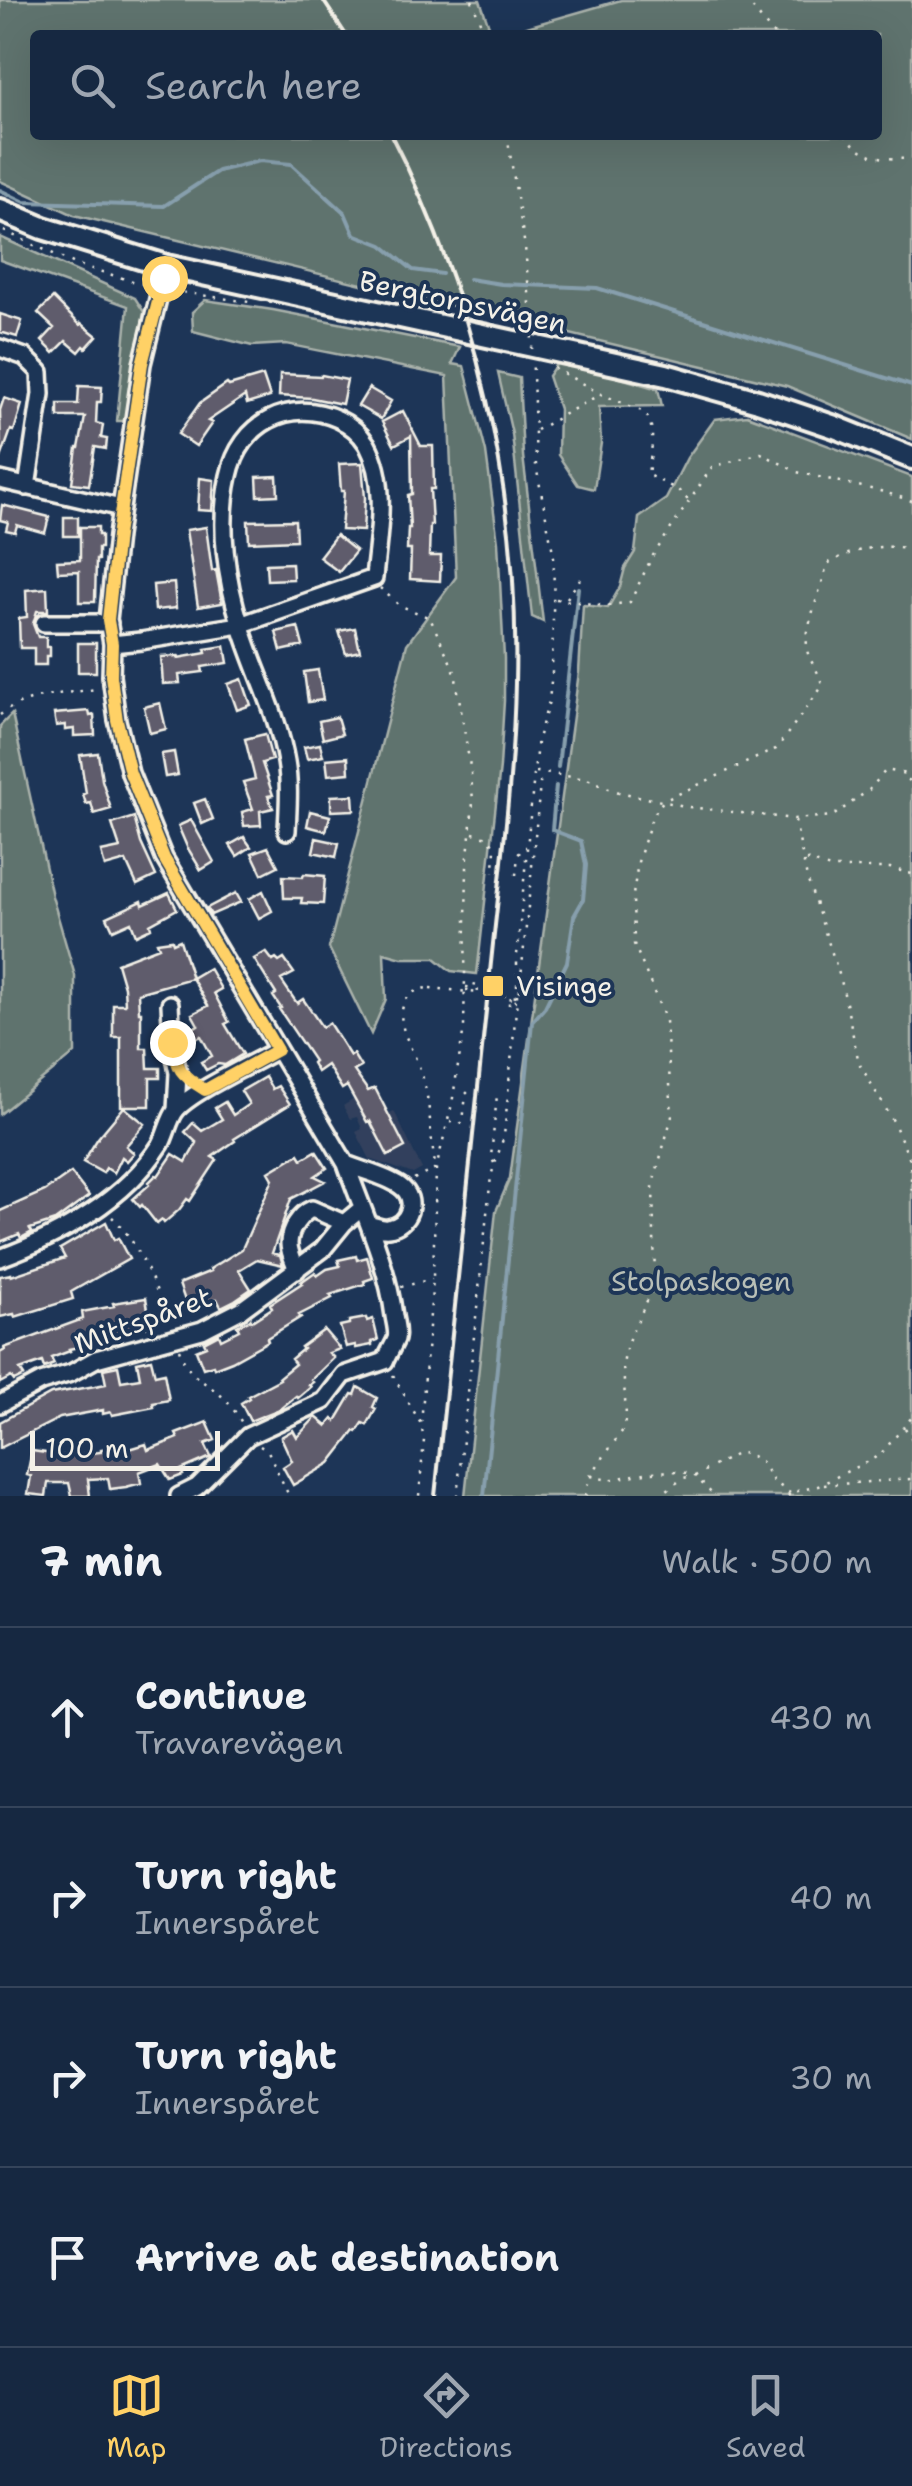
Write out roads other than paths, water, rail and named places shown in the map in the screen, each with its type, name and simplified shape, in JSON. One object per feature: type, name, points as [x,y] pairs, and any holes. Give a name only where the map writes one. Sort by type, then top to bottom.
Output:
[{"type":"main road","name":"Bergtorpsvägen","points":[[0,210],[43,228],[166,266],[666,374],[836,427],[912,458]]},
{"type":"street","points":[[166,266],[142,364],[109,624],[117,720],[130,773],[164,858],[346,1164],[372,1225],[391,1289],[397,1336],[385,1360],[344,1375],[324,1400],[248,1436],[197,1487],[179,1496]]},
{"type":"street","points":[[0,348],[25,357],[40,372],[41,394],[27,487]]},
{"type":"street","points":[[112,644],[240,624],[374,578],[380,492],[366,442],[349,424],[323,412],[298,410],[274,416],[256,428],[237,452],[230,470],[224,505],[226,556],[240,624],[269,698],[286,762],[286,831]]},
{"type":"street","points":[[0,480],[122,508]]},
{"type":"street","points":[[44,623],[109,624]]},
{"type":"street","points":[[0,1258],[38,1244],[120,1192],[161,1144],[176,1110],[178,1068],[170,1004]]},
{"type":"street","points":[[176,1110],[277,1050]]},
{"type":"street","points":[[178,1068],[205,1090]]},
{"type":"street","points":[[346,1164],[399,1185],[410,1197],[408,1216],[389,1228],[372,1225]]},
{"type":"street","name":"Mittspåret","points":[[0,1404],[96,1359],[202,1330],[241,1310],[322,1250],[362,1208]]},
{"type":"street","points":[[297,1270],[289,1247],[300,1216],[312,1209],[344,1223]]},
{"type":"waterway","points":[[0,190],[25,202],[164,206],[218,171],[260,161],[291,164],[345,213],[354,234],[382,245],[413,270],[442,274]]},
{"type":"waterway","points":[[469,279],[597,288],[912,386]]},
{"type":"waterway","points":[[558,767],[578,588]]},
{"type":"waterway","points":[[484,1496],[532,1022],[545,1007],[567,962],[574,916],[583,900],[586,865],[581,841],[552,830],[556,786]]},
{"type":"railway","points":[[323,0],[343,30]]},
{"type":"railway","points":[[393,140],[447,264],[487,401],[501,471],[515,613],[514,722],[508,799],[435,1496]]},
{"type":"place","name":"Visinge","points":[[493,986]]},
{"type":"park label","name":"Stolpaskogen","points":[[701,1281]]}]
